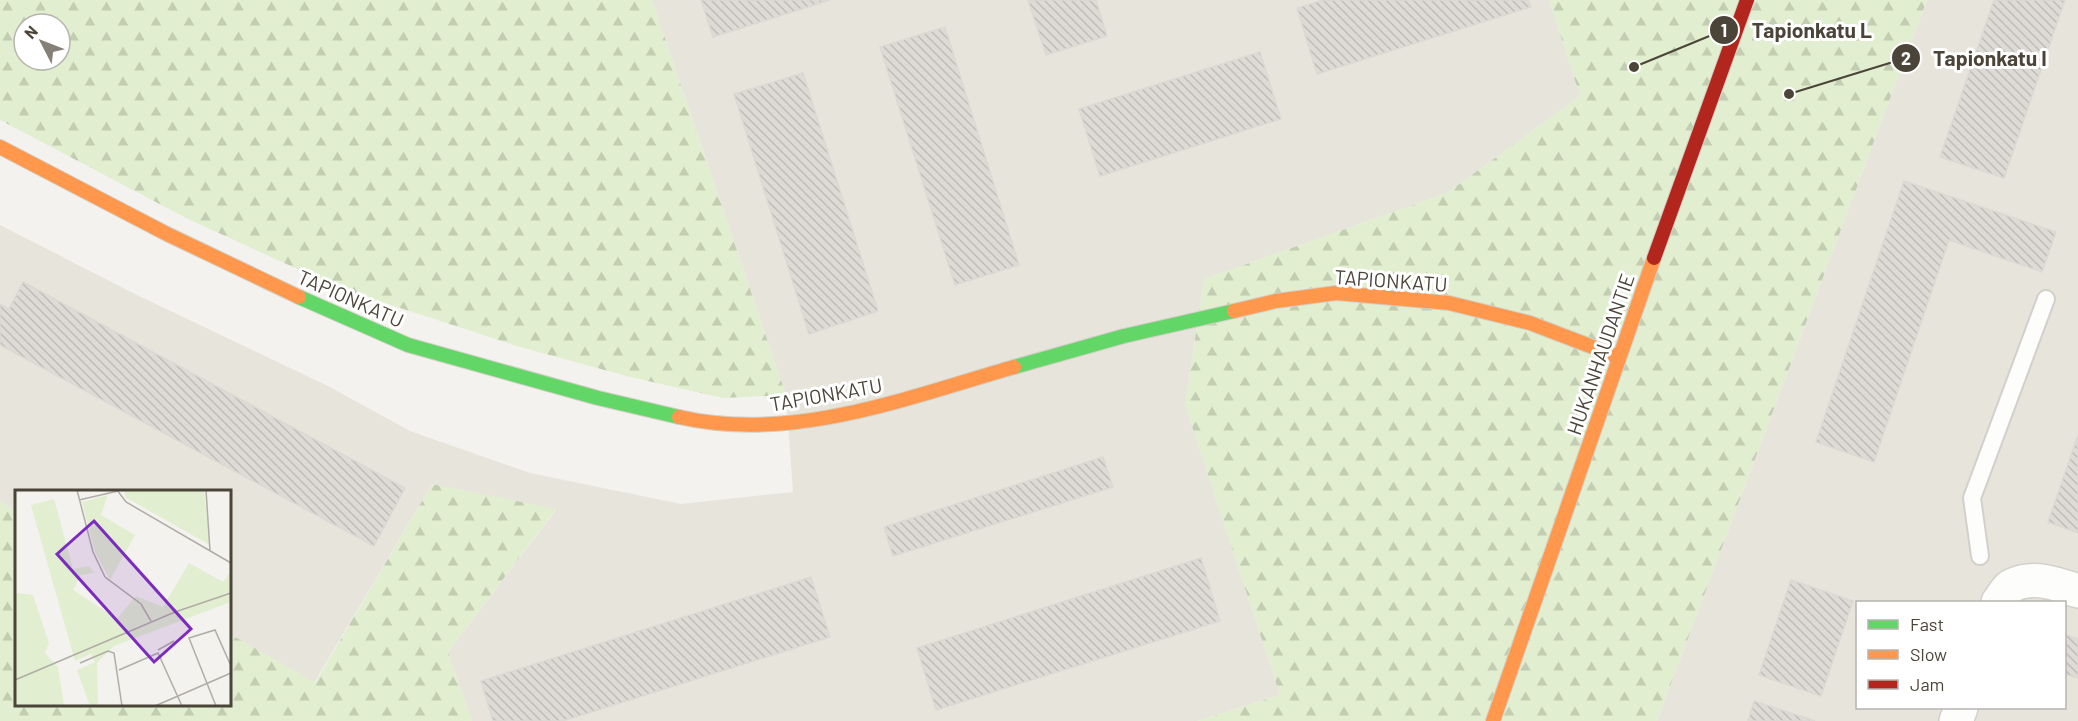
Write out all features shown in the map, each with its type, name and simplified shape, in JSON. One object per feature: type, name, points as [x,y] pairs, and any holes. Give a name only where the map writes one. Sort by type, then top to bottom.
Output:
[{"type":"street","name":"HUKANHAUDANTIE","points":[[1493,721],[1619,357],[1747,0]]},
{"type":"street","name":"TAPIONKATU","points":[[0,147],[167,234],[321,308],[408,345],[576,393],[705,423],[782,425],[862,410],[1124,336],[1276,301],[1336,293],[1449,303],[1530,322],[1619,357]]},
{"type":"street","points":[[2000,601],[2012,585],[2032,580],[2057,584],[2078,591]]},
{"type":"lane","points":[[1980,556],[1972,498],[2046,299]]},
{"type":"shaded area","points":[[652,0],[1549,0],[1580,96],[1447,193],[1204,279],[1185,405],[1280,695],[1197,721],[472,721],[448,652],[556,510],[432,484],[314,683],[231,635],[231,490],[15,490],[15,510],[0,501],[0,225],[135,294],[328,386],[410,431],[530,473],[681,504],[793,492],[786,395]]},
{"type":"shaded area","points":[[1927,0],[2078,0],[2078,721],[1657,721]]},
{"type":"green space","points":[[0,0],[652,0],[786,395],[723,398],[630,377],[520,347],[339,288],[188,219],[0,120]]},
{"type":"green space","points":[[1549,0],[1927,0],[1657,721],[1197,721],[1280,695],[1185,405],[1204,279],[1447,193],[1580,96]]},
{"type":"green space","points":[[432,484],[556,509],[448,652],[472,721],[0,721],[0,501],[15,510],[15,706],[231,706],[231,635],[315,683]]},
{"type":"building","points":[[701,0],[830,0],[713,37]]},
{"type":"building","points":[[1028,0],[1096,0],[1107,36],[1046,55]]},
{"type":"building","points":[[1323,0],[1528,0],[1531,7],[1317,74],[1297,8]]},
{"type":"building","points":[[1994,0],[2065,0],[2004,178],[1940,157]]},
{"type":"building","points":[[945,27],[1019,265],[955,285],[880,47]]},
{"type":"building","points":[[1260,52],[1281,119],[1100,176],[1079,109]]},
{"type":"building","points":[[803,73],[878,311],[809,334],[734,94]]},
{"type":"building","points":[[1904,181],[2056,232],[2042,272],[1949,240],[1874,462],[1816,442]]},
{"type":"building","points":[[23,282],[405,488],[374,546],[0,345],[0,304],[9,309]]},
{"type":"building","points":[[2078,435],[2078,533],[2048,522]]},
{"type":"building","points":[[1103,457],[1113,487],[893,556],[884,527]]},
{"type":"building","points":[[1201,558],[1220,621],[936,710],[917,648]]},
{"type":"building","points":[[811,577],[830,637],[563,721],[493,721],[481,681]]},
{"type":"building","points":[[1791,580],[1853,601],[1821,696],[1759,675]]},
{"type":"building","points":[[2066,635],[2078,639],[2078,678],[2066,675]]},
{"type":"building","points":[[1754,701],[1815,721],[1748,721]]},
{"type":"traffic: fast","points":[[299,297],[408,345],[598,398],[679,417]]},
{"type":"traffic: fast","points":[[1014,367],[1124,336],[1234,311]]},
{"type":"traffic: slow","points":[[0,147],[167,234],[299,297]]},
{"type":"traffic: slow","points":[[1493,721],[1654,258]]},
{"type":"traffic: slow","points":[[1234,311],[1276,301],[1336,293],[1449,303],[1530,323],[1619,357]]},
{"type":"traffic: slow","points":[[679,417],[721,424],[764,425],[806,421],[890,403],[1014,367]]},
{"type":"traffic: jam","points":[[1654,258],[1747,0]]},
{"type":"place","name":"Tapionkatu L","points":[[1634,67]]},
{"type":"place","name":"Tapionkatu I","points":[[1789,94]]}]
